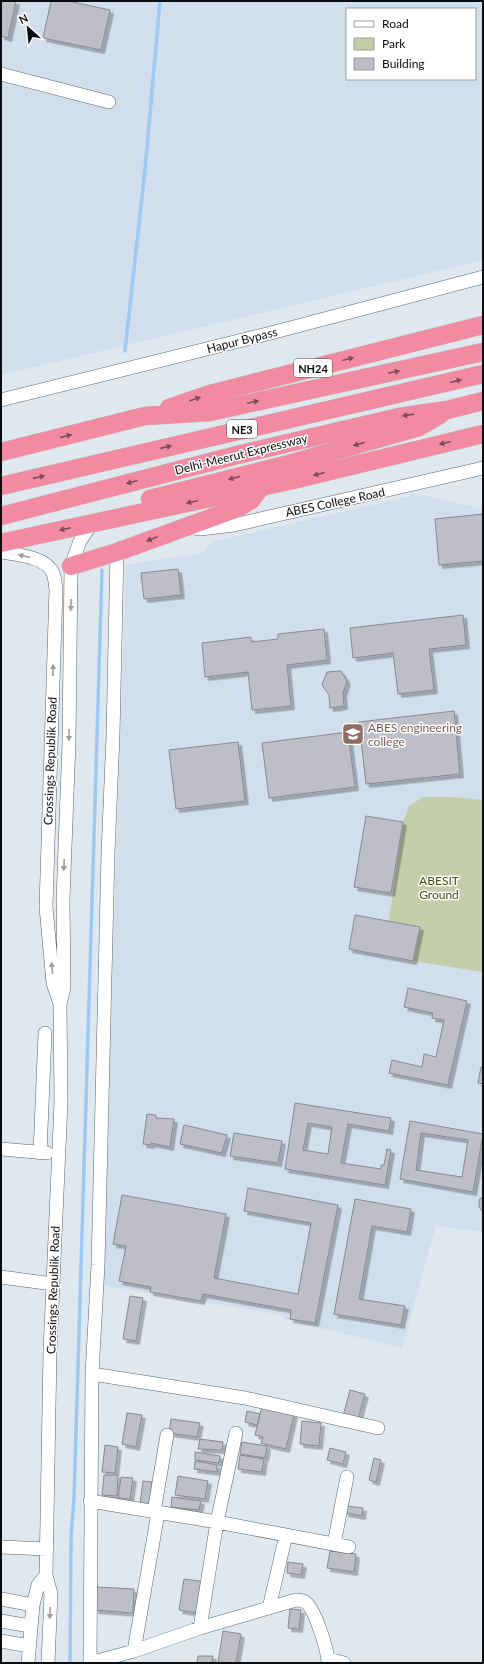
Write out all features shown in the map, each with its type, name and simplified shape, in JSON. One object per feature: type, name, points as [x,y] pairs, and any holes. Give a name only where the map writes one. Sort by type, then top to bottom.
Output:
[{"type":"highway","name":"NH24","points":[[145,416],[210,394],[483,325]]},
{"type":"highway","points":[[1,452],[145,416],[210,412],[483,352]]},
{"type":"highway","points":[[260,425],[265,416],[272,413],[437,374],[447,369],[458,358]]},
{"type":"highway","name":"Delhi-Meerut Expressway","points":[[1,486],[483,374]]},
{"type":"highway","name":"Delhi-Meerut Expressway","points":[[1,516],[249,452],[399,417],[447,410],[483,401]]},
{"type":"highway","points":[[92,522],[118,507],[289,464],[419,427],[447,410]]},
{"type":"highway","points":[[1,543],[92,522],[261,487],[483,434]]},
{"type":"highway","points":[[71,566],[117,552],[238,508],[251,500],[261,487]]},
{"type":"street","points":[[1,74],[109,102]]},
{"type":"street","name":"Hapur Bypass","points":[[1,400],[264,335],[483,277]]},
{"type":"street","name":"ABES College Road","points":[[185,526],[200,530],[234,525],[483,468]]},
{"type":"street","name":"Crossings Republik Road","points":[[48,1663],[51,1594],[46,1575],[46,1549],[50,1351],[61,1102],[60,1005],[64,987],[62,900],[69,742],[71,566],[80,541],[92,522]]},
{"type":"street","name":"Crossings Republik Road","points":[[1,552],[39,560],[50,568],[55,579],[56,597],[46,907],[53,983],[60,1005]]},
{"type":"street","points":[[117,552],[98,1265],[92,1374],[90,1663],[200,1628],[296,1600],[304,1601],[311,1609],[322,1637],[328,1661],[344,1663]]},
{"type":"street","points":[[40,1153],[45,1033]]},
{"type":"street","points":[[1,1149],[58,1155]]},
{"type":"street","points":[[1,1277],[53,1284]]},
{"type":"street","points":[[92,1374],[244,1398],[378,1428]]},
{"type":"street","points":[[200,1628],[217,1522],[236,1433]]},
{"type":"street","points":[[134,1650],[167,1435]]},
{"type":"street","points":[[334,1544],[346,1477]]},
{"type":"street","points":[[90,1502],[217,1522],[349,1547]]},
{"type":"street","points":[[269,1608],[286,1535]]},
{"type":"street","points":[[1,1547],[46,1549]]},
{"type":"street","name":"Crossings Republik Road","points":[[28,1663],[33,1605],[38,1586],[46,1575]]},
{"type":"street","points":[[1,1599],[33,1605]]},
{"type":"street","points":[[1,1621],[30,1626]]},
{"type":"street","points":[[1,1641],[29,1646]]},
{"type":"shaded area","points":[[1,1],[483,1],[483,260],[1,375]]},
{"type":"shaded area","points":[[410,492],[483,509],[483,1232],[436,1226],[402,1348],[284,1319],[282,1315],[102,1285],[126,565],[203,553],[209,545],[216,541],[410,496]]},
{"type":"green space","name":"ABESIT Ground","points":[[423,797],[452,797],[483,800],[483,972],[413,961],[420,927],[389,921],[403,822],[409,806]]},
{"type":"building","points":[[1,1],[16,1],[8,38],[1,36]]},
{"type":"building","points":[[51,1],[68,1],[110,10],[101,50],[43,38]]},
{"type":"building","points":[[483,514],[483,561],[439,565],[435,519]]},
{"type":"building","points":[[178,569],[181,595],[144,599],[141,573]]},
{"type":"building","points":[[463,615],[466,645],[429,649],[434,690],[398,694],[393,653],[353,658],[350,628]]},
{"type":"building","points":[[324,629],[327,660],[287,665],[291,706],[252,710],[248,672],[205,677],[202,643],[251,637],[251,642],[278,639],[278,634]]},
{"type":"building","points":[[341,671],[347,681],[343,693],[344,706],[330,708],[329,695],[322,685],[327,672]]},
{"type":"building","points":[[454,711],[460,774],[366,784],[359,722]]},
{"type":"building","points":[[348,732],[355,787],[269,798],[262,743]]},
{"type":"building","points":[[238,742],[245,801],[176,809],[169,750]]},
{"type":"building","points":[[366,816],[403,822],[391,893],[354,887]]},
{"type":"building","points":[[355,915],[420,927],[413,961],[349,949]]},
{"type":"building","points":[[408,988],[467,1001],[448,1085],[389,1073],[392,1060],[422,1067],[424,1054],[436,1057],[444,1020],[432,1018],[433,1013],[404,1007]]},
{"type":"building","points":[[481,1067],[483,1067],[483,1084],[478,1083]]},
{"type":"building","points":[[295,1103],[391,1118],[389,1131],[348,1124],[341,1163],[381,1169],[381,1165],[384,1165],[387,1149],[391,1150],[385,1185],[285,1169]],"holes":[[[308,1123],[332,1127],[328,1154],[303,1150]]]},
{"type":"building","points":[[147,1114],[156,1115],[156,1118],[174,1119],[170,1147],[151,1143],[151,1145],[143,1144]]},
{"type":"building","points":[[410,1121],[483,1134],[473,1192],[400,1179]],"holes":[[[421,1133],[468,1140],[462,1177],[416,1170]]]},
{"type":"building","points":[[184,1125],[227,1135],[222,1153],[180,1144]]},
{"type":"building","points":[[234,1133],[282,1141],[278,1163],[230,1156]]},
{"type":"building","points":[[248,1188],[338,1205],[315,1323],[290,1319],[291,1310],[203,1294],[201,1301],[150,1292],[151,1287],[119,1281],[126,1246],[113,1244],[122,1195],[226,1214],[214,1278],[298,1294],[311,1223],[244,1211]]},
{"type":"building","points":[[483,1196],[483,1212],[479,1207],[479,1200]]},
{"type":"building","points":[[355,1199],[411,1209],[407,1232],[372,1226],[359,1299],[405,1306],[401,1325],[334,1314]]},
{"type":"building","points":[[130,1296],[143,1298],[136,1341],[123,1339]]},
{"type":"building","points":[[350,1390],[365,1394],[358,1419],[343,1416]]},
{"type":"building","points":[[262,1406],[294,1414],[286,1449],[261,1443],[263,1437],[255,1435]]},
{"type":"building","points":[[247,1411],[260,1414],[257,1425],[245,1422]]},
{"type":"building","points":[[127,1413],[142,1415],[136,1447],[122,1444]]},
{"type":"building","points":[[171,1419],[200,1423],[197,1437],[169,1433]]},
{"type":"building","points":[[302,1421],[321,1423],[319,1446],[300,1444]]},
{"type":"building","points":[[200,1439],[223,1442],[222,1450],[198,1449]]},
{"type":"building","points":[[242,1442],[267,1446],[265,1458],[240,1454]]},
{"type":"building","points":[[105,1445],[118,1447],[115,1473],[102,1472]]},
{"type":"building","points":[[330,1448],[346,1452],[343,1464],[327,1460]]},
{"type":"building","points":[[195,1452],[220,1456],[219,1463],[195,1460]]},
{"type":"building","points":[[240,1455],[264,1459],[262,1472],[238,1469]]},
{"type":"building","points":[[374,1458],[381,1460],[376,1482],[369,1480]]},
{"type":"building","points":[[195,1461],[217,1465],[217,1472],[194,1469]]},
{"type":"building","points":[[104,1475],[118,1475],[117,1496],[102,1495]]},
{"type":"building","points":[[178,1476],[208,1481],[205,1499],[175,1495]]},
{"type":"building","points":[[121,1477],[133,1478],[130,1499],[118,1498]]},
{"type":"building","points":[[143,1481],[152,1482],[150,1505],[140,1504]]},
{"type":"building","points":[[172,1497],[201,1501],[199,1510],[171,1507]]},
{"type":"building","points":[[346,1506],[363,1508],[362,1516],[345,1513]]},
{"type":"building","points":[[330,1551],[356,1554],[354,1572],[327,1568]]},
{"type":"building","points":[[288,1562],[303,1564],[301,1575],[287,1573]]},
{"type":"building","points":[[184,1579],[207,1582],[203,1614],[179,1610]]},
{"type":"building","points":[[97,1587],[134,1589],[133,1613],[95,1610]]},
{"type":"building","points":[[290,1609],[301,1610],[299,1629],[288,1628]]},
{"type":"building","points":[[223,1631],[241,1634],[236,1663],[218,1662]]},
{"type":"building","points":[[198,1656],[213,1656],[212,1663],[197,1663]]},
{"type":"waterway","points":[[125,351],[145,170],[160,1]]},
{"type":"waterway","points":[[70,1663],[71,1538],[74,1498],[102,570]]},
{"type":"place","name":"ABES engineering college","points":[[353,734]]}]
